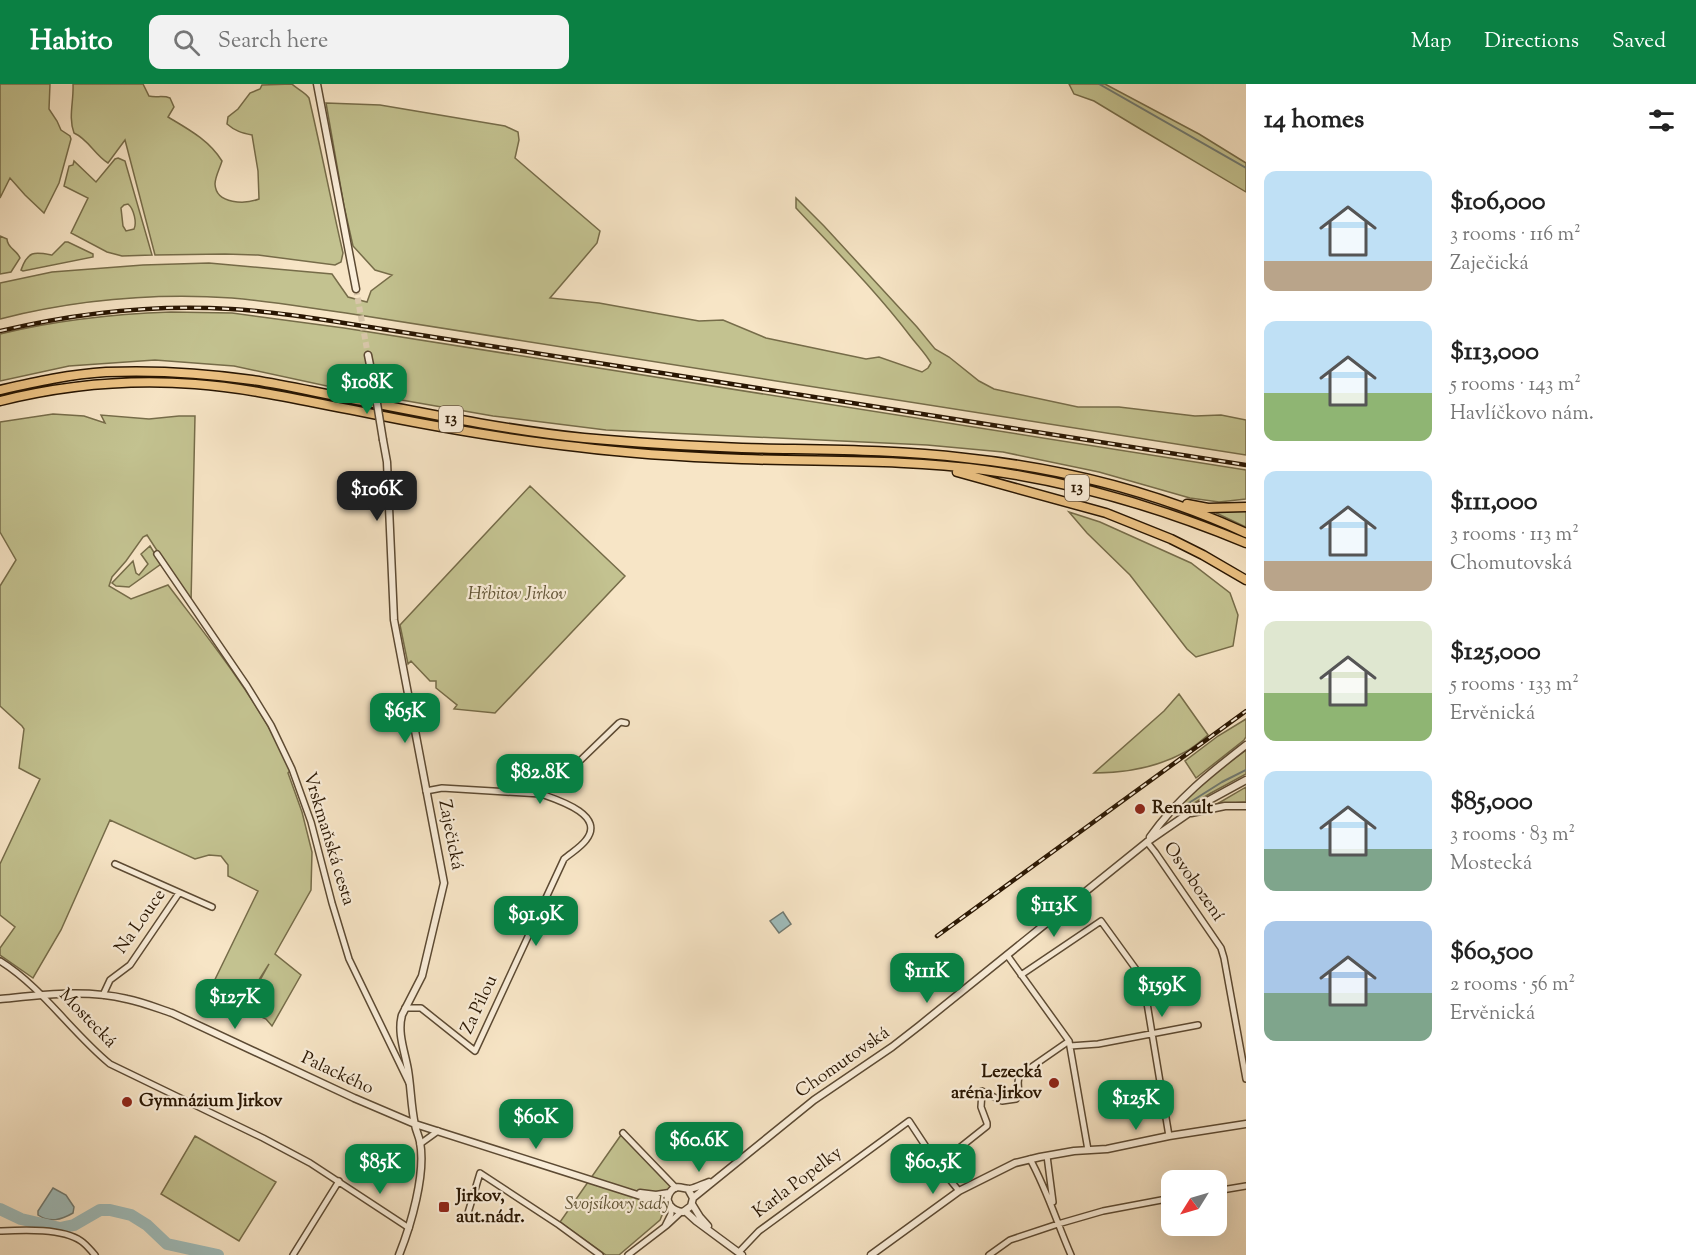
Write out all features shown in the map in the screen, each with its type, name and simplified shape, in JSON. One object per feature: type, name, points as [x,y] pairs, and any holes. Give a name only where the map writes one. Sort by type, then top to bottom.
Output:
[{"type":"highway","name":"13","points":[[0,390],[103,372],[195,373],[253,380],[477,424],[581,438],[661,444],[906,453],[974,459],[1094,480],[1173,502],[1246,533]]},
{"type":"highway","name":"13","points":[[0,401],[105,383],[194,384],[252,390],[476,434],[580,448],[662,455],[900,463],[983,470],[1052,482],[1120,498],[1160,510],[1246,543]]},
{"type":"highway","points":[[900,463],[962,473],[1106,513],[1171,539],[1246,580]]},
{"type":"highway","points":[[1173,502],[1208,508],[1246,507]]},
{"type":"street","points":[[317,84],[356,289]]},
{"type":"street","name":"Zaječická","points":[[368,356],[387,462],[394,620],[444,883],[422,976],[400,1022],[400,1034],[420,1144],[418,1184],[409,1228],[399,1255]]},
{"type":"street","name":"Vrskmaňská cesta","points":[[157,554],[271,725],[292,769],[311,822],[349,959],[410,1084]]},
{"type":"street","points":[[426,791],[442,788],[541,794],[558,782],[619,723],[626,723]]},
{"type":"street","points":[[1147,842],[1192,788],[1246,745]]},
{"type":"street","name":"Chomutovská","points":[[628,1255],[667,1225],[718,1178],[814,1100],[891,1047],[1147,842],[1188,813],[1246,780]]},
{"type":"street","name":"Za Pilou","points":[[405,1008],[421,1008],[475,1051],[564,859],[586,841],[589,835],[590,823],[585,815],[541,794]]},
{"type":"street","points":[[1188,813],[1225,806],[1246,806]]},
{"type":"street","name":"Osvobození","points":[[1147,842],[1221,948],[1246,1079]]},
{"type":"street","name":"Na Louce","points":[[115,864],[212,907]]},
{"type":"street","name":"Na Louce","points":[[103,995],[110,980],[130,965],[179,893]]},
{"type":"street","points":[[1021,975],[1101,921],[1143,980],[1169,1136]]},
{"type":"street","points":[[1007,955],[1070,1043],[1088,1150]]},
{"type":"street","name":"Mostecká","points":[[0,961],[42,995],[70,1026],[110,1064],[263,1138],[339,1181],[409,1228]]},
{"type":"street","name":"Palackého","points":[[0,999],[69,994],[103,995],[128,999],[172,1013],[361,1102],[415,1124],[670,1206]]},
{"type":"street","points":[[959,1191],[938,1165],[987,1126],[981,1107],[982,1091],[1002,1101],[1016,1099],[1019,1095],[1020,1075],[1070,1043],[1098,1044],[1198,1025]]},
{"type":"street","name":"Karla Popelky","points":[[741,1254],[759,1231],[909,1121],[938,1165]]},
{"type":"street","points":[[871,1255],[959,1191],[1015,1163],[1246,1124]]},
{"type":"street","points":[[420,1144],[438,1131]]},
{"type":"street","points":[[623,1133],[676,1188],[669,1193],[670,1217],[665,1226]]},
{"type":"street","points":[[1047,1156],[1055,1212],[1071,1255]]},
{"type":"street","points":[[1030,1159],[1055,1212]]},
{"type":"street","points":[[468,1213],[480,1173],[600,1255]]},
{"type":"street","name":"Chomutovská","points":[[676,1188],[688,1189],[718,1178]]},
{"type":"street","points":[[293,1255],[339,1181]]},
{"type":"street","points":[[1227,1189],[1246,1186]]},
{"type":"street","points":[[688,1189],[694,1209],[719,1237]]},
{"type":"street","name":"Palackého","points":[[627,1191],[652,1195],[669,1193]]},
{"type":"street","points":[[989,1255],[1010,1240],[1058,1224],[1103,1210],[1161,1200]]},
{"type":"street","points":[[670,1206],[683,1211],[741,1254]]},
{"type":"street","points":[[0,1231],[32,1230],[64,1235],[81,1241],[95,1255]]},
{"type":"green space","points":[[0,84],[50,84],[49,109],[61,130],[70,136],[59,183],[44,213],[10,178],[0,198]]},
{"type":"green space","points":[[73,84],[143,84],[149,96],[170,98],[174,107],[168,117],[204,141],[222,161],[215,181],[220,196],[233,201],[247,202],[259,199],[258,171],[252,135],[227,124],[228,117],[238,109],[250,93],[260,89],[262,85],[292,84],[309,98],[343,253],[341,262],[335,265],[258,255],[155,255],[125,140],[108,163],[74,133],[71,115]]},
{"type":"green space","points":[[1069,84],[1105,84],[1199,134],[1246,163],[1246,192],[1094,101],[1074,94]]},
{"type":"green space","points":[[326,103],[380,105],[505,126],[518,132],[519,140],[515,158],[600,231],[597,243],[550,298],[599,303],[699,321],[723,320],[766,338],[866,359],[879,357],[922,372],[928,368],[931,363],[884,303],[796,208],[796,198],[935,349],[979,381],[994,389],[1078,407],[1119,407],[1195,416],[1221,415],[1246,420],[1246,455],[246,299],[145,297],[57,307],[0,319],[0,283],[52,272],[143,265],[209,263],[332,274],[348,297],[367,302],[371,291],[392,275],[375,270],[353,246]]},
{"type":"green space","points":[[115,159],[125,161],[152,255],[122,256],[107,252],[71,233],[88,198],[64,186],[69,166],[73,165],[74,161],[96,182]],"holes":[[[128,204],[132,209],[135,226],[134,229],[126,231],[123,226],[121,208]]]},
{"type":"green space","points":[[0,236],[7,239],[20,258],[11,272],[0,274]]},
{"type":"green space","points":[[65,242],[93,254],[93,257],[21,270],[29,256],[37,253],[52,255]]},
{"type":"green space","points":[[171,312],[232,313],[344,328],[1246,470],[1246,499],[1219,502],[1190,498],[1099,472],[1003,452],[927,445],[606,430],[493,416],[350,391],[234,366],[155,360],[69,366],[0,381],[0,334],[85,318]]},
{"type":"green space","points":[[53,414],[84,416],[105,423],[101,415],[149,419],[195,416],[191,603],[147,535],[112,577],[109,586],[131,599],[168,585],[248,694],[291,770],[288,773],[302,812],[312,852],[311,890],[275,954],[301,975],[272,1026],[266,1019],[244,1009],[269,964],[241,1008],[233,1013],[213,1009],[205,1000],[258,891],[228,876],[228,865],[221,856],[209,855],[195,859],[110,820],[61,930],[33,978],[0,955],[0,948],[15,927],[0,915],[0,864],[40,779],[19,768],[24,729],[0,706],[0,586],[16,560],[0,532],[0,422]]},
{"type":"green space","name":"Hřbitov Jirkov","points":[[530,486],[625,576],[495,713],[454,709],[457,705],[436,688],[436,681],[430,681],[411,661],[408,664],[400,625]]},
{"type":"green space","points":[[1246,510],[1246,527],[1212,511]]},
{"type":"green space","points":[[1069,512],[1100,522],[1191,563],[1230,593],[1238,615],[1233,646],[1196,657],[1187,649],[1130,575]]},
{"type":"green space","points":[[150,546],[161,564],[129,587],[116,586],[112,583],[133,561],[136,573],[139,575],[148,564],[141,554]]},
{"type":"green space","points":[[1179,694],[1208,735],[1188,750],[1164,762],[1118,772],[1094,773],[1164,711]]},
{"type":"green space","points":[[1246,719],[1244,740],[1196,778],[1185,761],[1218,736]]},
{"type":"green space","points":[[1246,750],[1246,774],[1186,808],[1182,805],[1203,782]]},
{"type":"green space","points":[[1246,787],[1246,802],[1217,804]]},
{"type":"green space","name":"Svojsíkovy sady","points":[[621,1135],[673,1186],[655,1208],[663,1213],[660,1220],[619,1255],[606,1255],[560,1222]]},
{"type":"green space","points":[[195,1136],[276,1182],[239,1241],[161,1194]]},
{"type":"water","points":[[783,912],[791,924],[779,933],[770,921]]},
{"type":"water","points":[[53,1188],[66,1195],[74,1207],[73,1213],[55,1220],[38,1215],[38,1211]]},
{"type":"waterway","points":[[1099,84],[1246,168]]},
{"type":"waterway","points":[[1184,806],[1246,770]]},
{"type":"waterway","points":[[0,1209],[21,1219],[60,1228],[74,1225],[100,1210],[110,1210],[131,1215],[147,1225],[167,1244],[218,1255]]},
{"type":"tunnel","points":[[356,289],[368,355]]},
{"type":"railway","points":[[0,331],[57,319],[144,309],[231,309],[288,314],[1246,465]]},
{"type":"railway","points":[[937,936],[1246,711]]},
{"type":"place","name":"Renault","points":[[1140,809]]},
{"type":"place","name":"Lezecká aréna Jirkov","points":[[1054,1083]]},
{"type":"place","name":"Gymnázium Jirkov","points":[[127,1102]]},
{"type":"place","name":"Jirkov, aut.nádr.","points":[[444,1207]]}]
